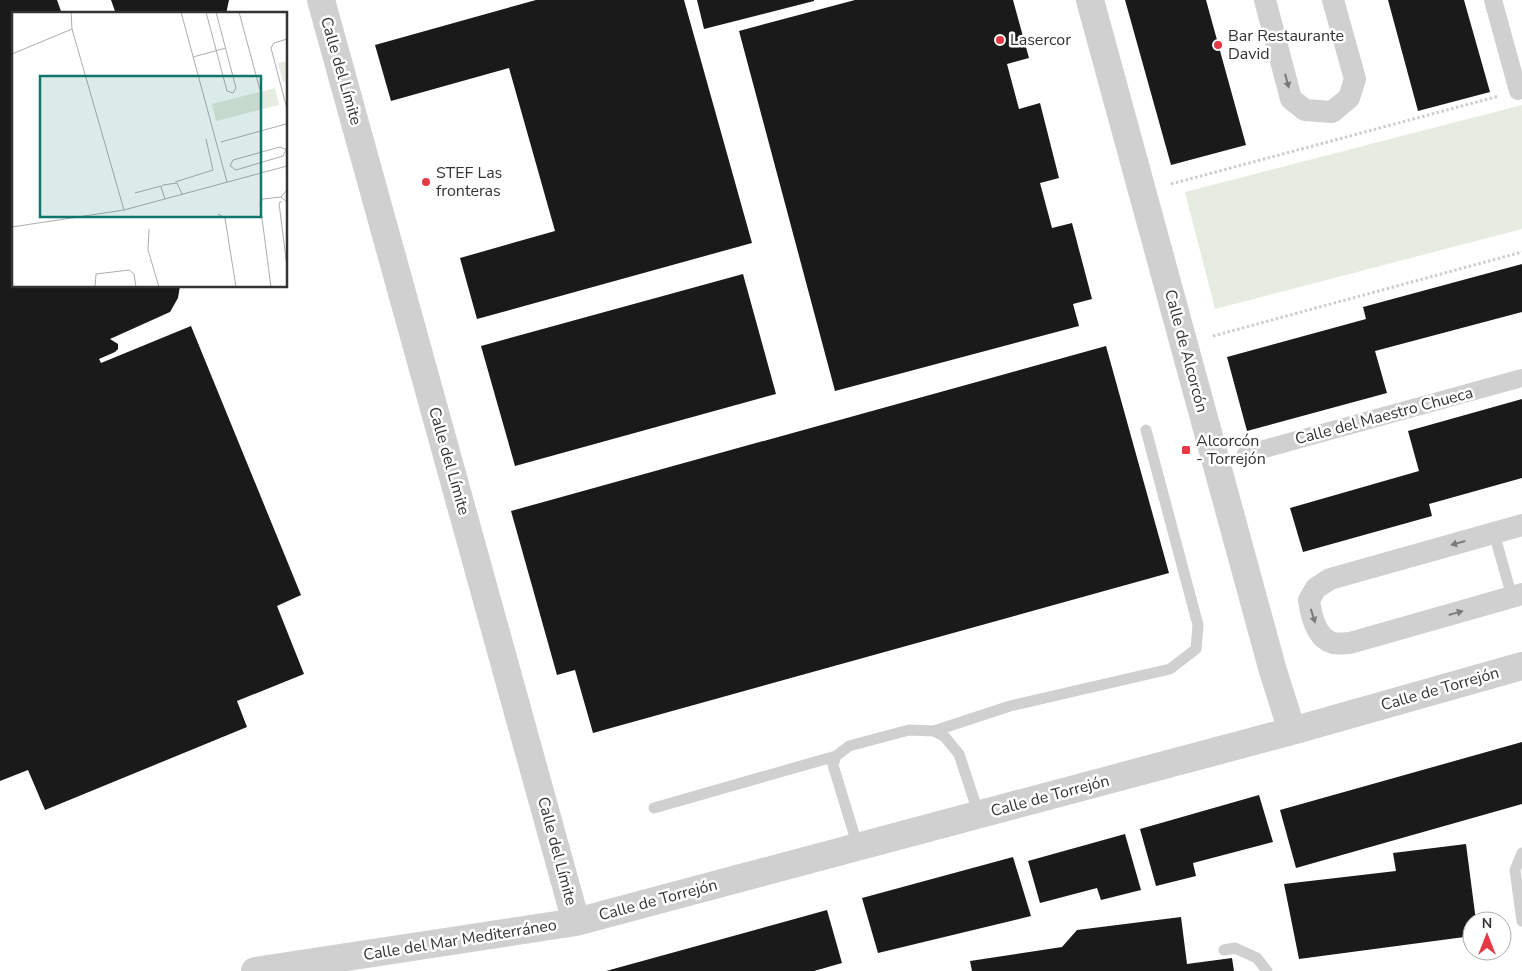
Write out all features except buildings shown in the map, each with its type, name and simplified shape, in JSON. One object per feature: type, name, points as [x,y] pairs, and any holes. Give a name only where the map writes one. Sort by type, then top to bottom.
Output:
[{"type":"street","name":"Calle del Límite","points":[[321,0],[576,922]]},
{"type":"street","name":"Calle de Alcorcón","points":[[1090,0],[1273,672],[1292,731]]},
{"type":"street","points":[[1265,0],[1291,99],[1306,110],[1332,112],[1349,98],[1355,79],[1333,0]]},
{"type":"street","points":[[1493,0],[1518,91]]},
{"type":"street","name":"Calle del Maestro Chueca","points":[[1246,454],[1522,378]]},
{"type":"street","points":[[1517,595],[1350,643],[1333,643],[1320,634],[1312,618],[1309,600],[1316,588],[1330,579],[1522,525]]},
{"type":"street","name":"Calle de Torrejón","points":[[576,922],[1292,731],[1522,666]]},
{"type":"street","name":"Calle del Mar Mediterráneo","points":[[255,971],[576,922]]},
{"type":"lane","points":[[654,808],[836,756],[849,746],[909,730],[934,731],[1010,706],[1170,669],[1196,649],[1198,625],[1146,430]]},
{"type":"lane","points":[[1494,533],[1517,595]]},
{"type":"lane","points":[[934,731],[944,736],[959,754],[979,815]]},
{"type":"lane","points":[[836,756],[833,765],[858,847]]},
{"type":"lane","points":[[1522,853],[1515,870],[1522,921]]},
{"type":"lane","points":[[1224,950],[1235,948],[1257,958],[1267,971]]},
{"type":"path","points":[[1171,184],[1518,91]]},
{"type":"path","points":[[1213,336],[1522,252]]},
{"type":"shaded area","points":[[1522,105],[1522,229],[1215,309],[1185,192]]},
{"type":"place","name":"Lasercor","points":[[1000,40]]},
{"type":"place","name":"Bar Restaurante David","points":[[1218,45]]},
{"type":"place","name":"STEF Las fronteras","points":[[426,182]]},
{"type":"place","name":"Alcorcón - Torrejón","points":[[1186,450]]}]
